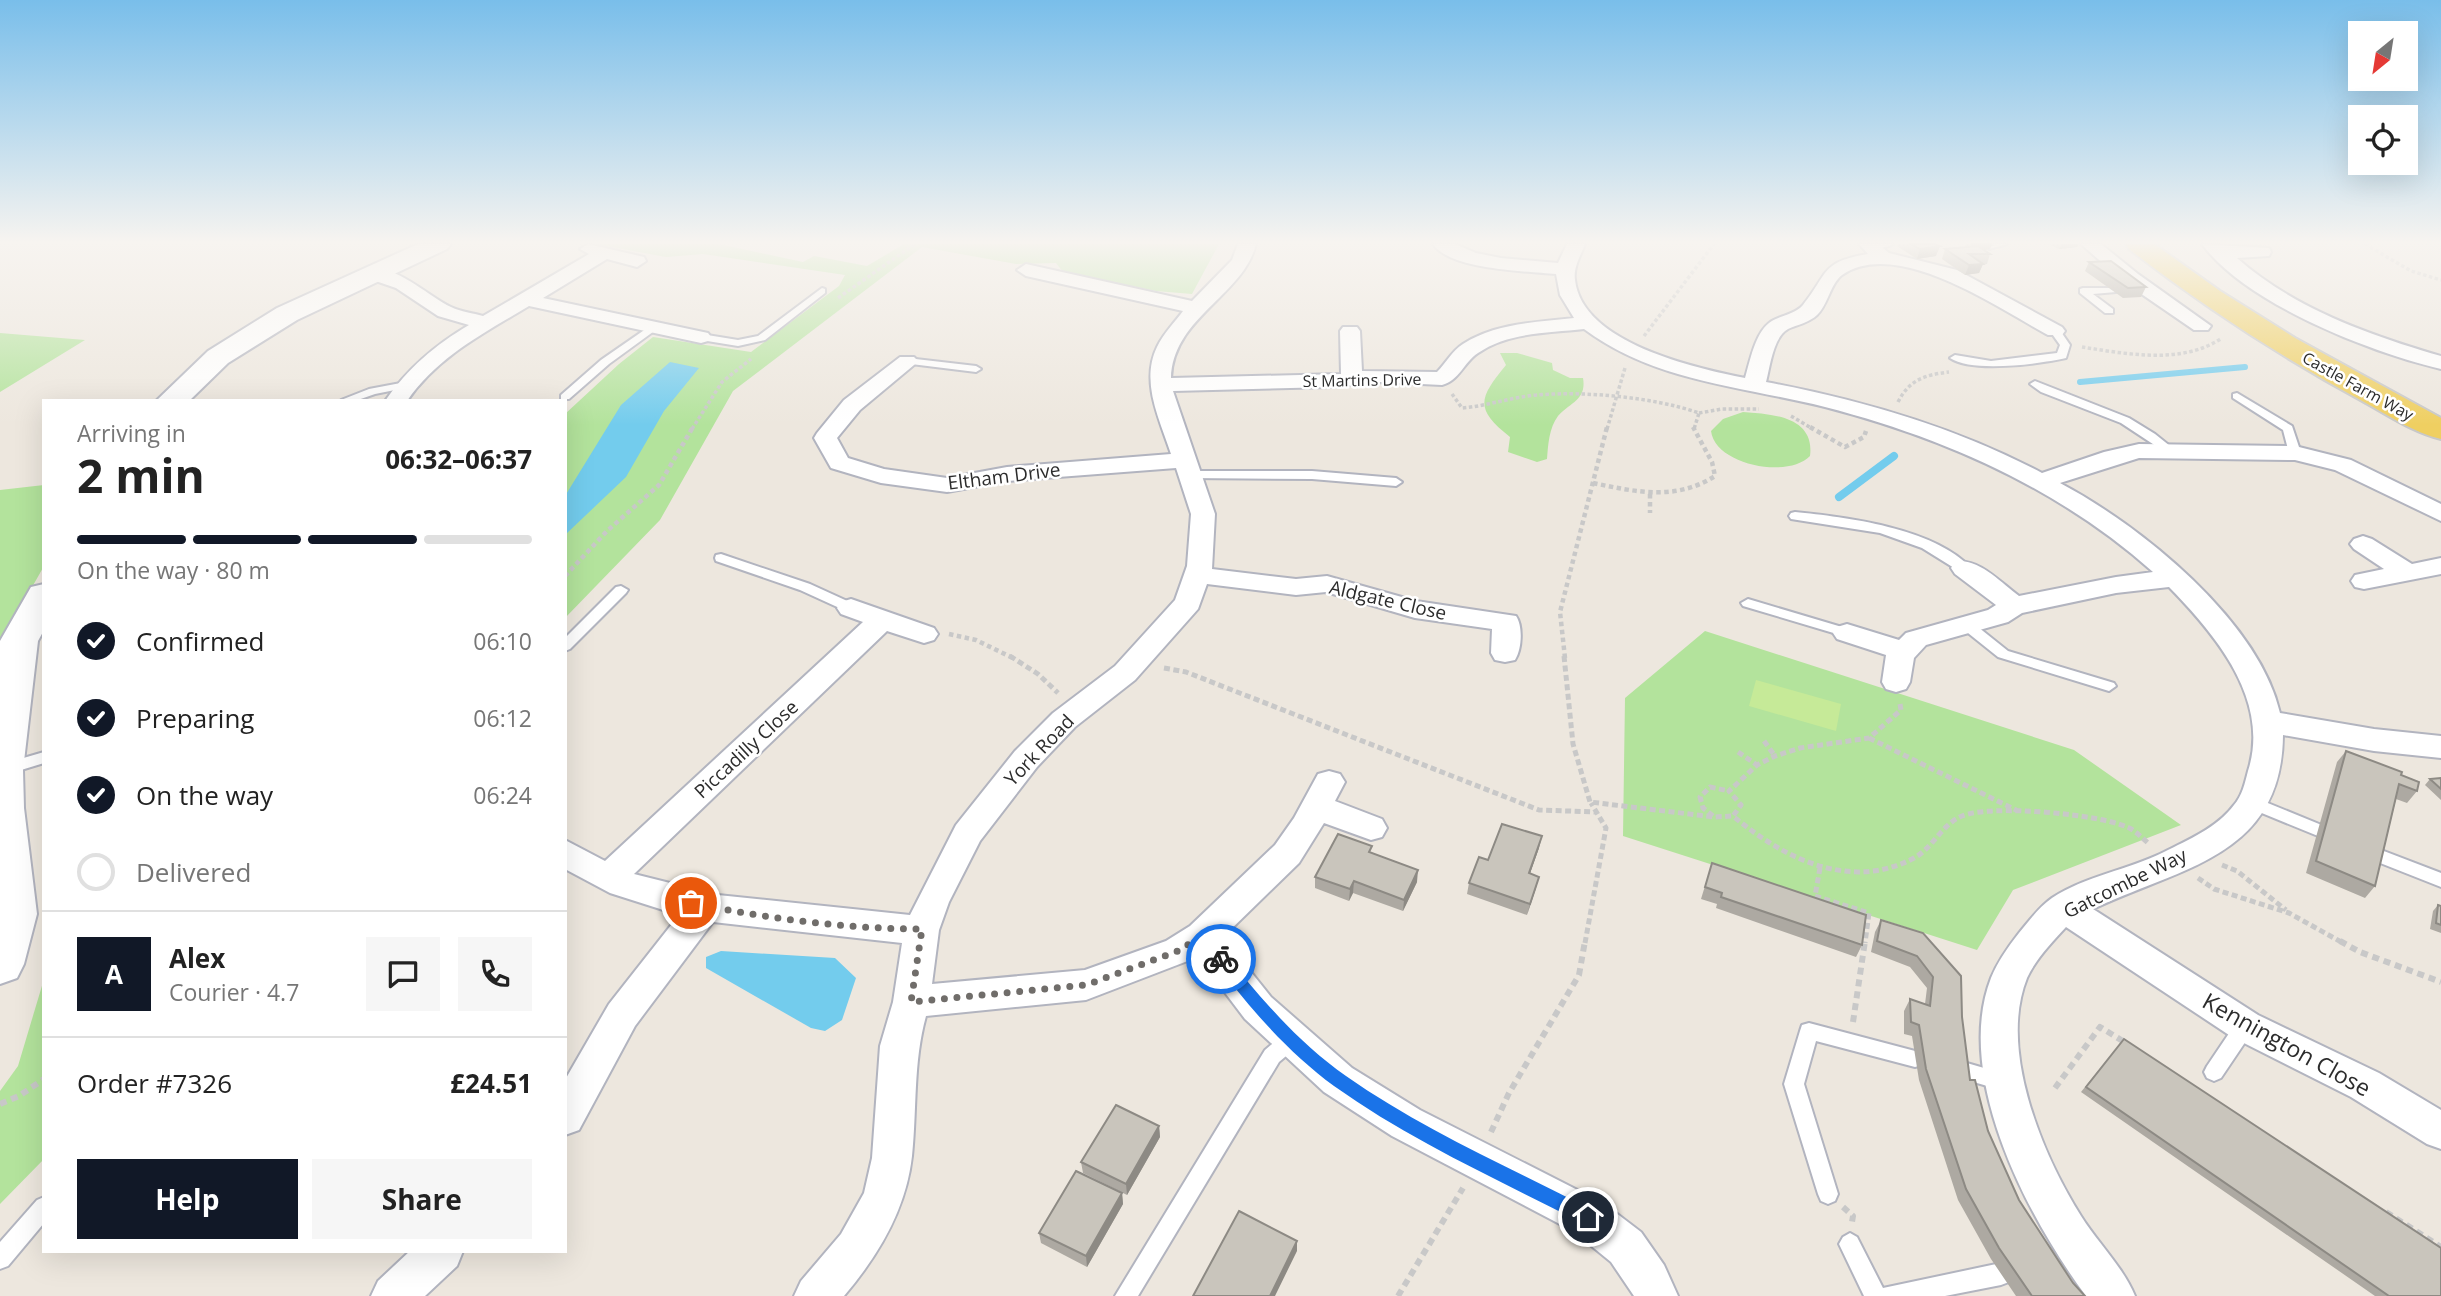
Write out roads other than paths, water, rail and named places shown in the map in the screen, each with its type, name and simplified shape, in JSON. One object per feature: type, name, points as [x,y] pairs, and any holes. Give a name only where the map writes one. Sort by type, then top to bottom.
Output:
[{"type":"main road","name":"Castle Farm Way","points":[[2220,304],[2347,382],[2441,430]]},
{"type":"main road","name":"Castle Farm Way","points":[[2242,304],[2318,352],[2441,418]]},
{"type":"street","points":[[173,399],[218,357],[286,314],[307,304]]},
{"type":"street","points":[[433,304],[445,312],[486,323]]},
{"type":"street","points":[[401,393],[426,363],[518,304]]},
{"type":"street","points":[[547,304],[702,337]]},
{"type":"street","points":[[1180,304],[1196,308]]},
{"type":"street","name":"York Road","points":[[816,1296],[856,1249],[883,1198],[892,1158],[900,1046],[911,1002],[922,929],[932,902],[967,834],[1026,759],[1074,713],[1132,666],[1188,603],[1197,575],[1203,514],[1160,385],[1161,363],[1168,345],[1199,304]]},
{"type":"street","points":[[1575,304],[1588,323]]},
{"type":"street","points":[[1761,398],[1765,347],[1776,327],[1809,312],[1813,304]]},
{"type":"street","points":[[2002,304],[2060,338]]},
{"type":"street","points":[[2166,304],[2201,326]]},
{"type":"street","points":[[2293,304],[2322,321],[2441,363]]},
{"type":"street","name":"Gatcombe Way","points":[[1588,323],[1633,351],[1761,398],[1821,400],[1890,419],[1986,456],[2039,482],[2118,531],[2175,578],[2224,632],[2243,662],[2269,722],[2271,744],[2265,775],[2253,803],[2242,819],[2174,862],[2064,908],[2011,972],[2001,1011],[1999,1055],[2019,1135],[2073,1261],[2113,1296]]},
{"type":"street","name":"St Martins Drive","points":[[1160,385],[1331,381],[1352,378],[1442,379],[1455,361],[1473,347],[1494,338],[1510,332],[1588,323]]},
{"type":"street","points":[[1350,331],[1352,378]]},
{"type":"street","name":"Eltham Drive","points":[[907,361],[852,405],[825,438],[839,463],[881,476],[947,485],[1007,474],[1189,467]]},
{"type":"street","points":[[2039,482],[2112,457],[2139,451],[2295,453],[2343,465],[2441,514]]},
{"type":"street","points":[[2363,544],[2408,573]]},
{"type":"street","points":[[2364,582],[2441,566]]},
{"type":"street","points":[[1965,568],[2014,606]]},
{"type":"street","name":"Aldgate Close","points":[[1197,575],[1296,587],[1327,584],[1415,609],[1508,610],[1504,653]]},
{"type":"street","points":[[1896,682],[1903,651],[1916,639],[1998,616],[2014,606],[2116,585],[2175,578]]},
{"type":"street","points":[[0,964],[13,914],[2,808],[23,764],[19,641],[42,599]]},
{"type":"street","points":[[851,608],[924,634]]},
{"type":"street","name":"Piccadilly Close","points":[[609,878],[883,619]]},
{"type":"street","points":[[1847,634],[1903,651]]},
{"type":"street","points":[[2269,722],[2374,740],[2441,747]]},
{"type":"street","points":[[911,1002],[1086,985],[1178,951],[1202,936],[1287,854],[1322,795],[1371,828]]},
{"type":"street","points":[[567,854],[609,878],[676,900],[860,927],[922,929]]},
{"type":"street","points":[[567,1113],[622,1015],[706,906]]},
{"type":"street","name":"Kennington Close","points":[[2064,908],[2245,1026],[2302,1057],[2365,1085],[2441,1132]]},
{"type":"street","points":[[1202,936],[1258,1008],[1338,1080],[1406,1123],[1588,1217],[1626,1247],[1650,1280],[1656,1296]]},
{"type":"street","points":[[393,1296],[440,1253]]},
{"type":"lane","points":[[702,337],[749,342],[761,338],[805,304]]},
{"type":"lane","points":[[2101,304],[2109,311]]},
{"type":"lane","points":[[565,397],[605,362],[653,327]]},
{"type":"lane","points":[[1955,358],[1991,364],[2062,356],[2060,338]]},
{"type":"lane","points":[[907,361],[976,369]]},
{"type":"lane","points":[[2035,384],[2055,395],[2119,417],[2146,431],[2169,450]]},
{"type":"lane","points":[[349,399],[373,391],[401,393]]},
{"type":"lane","points":[[2237,396],[2288,428],[2295,453]]},
{"type":"lane","points":[[1189,467],[1396,482]]},
{"type":"lane","points":[[1795,516],[1835,520],[1919,541],[1944,552],[1965,568]]},
{"type":"lane","points":[[720,558],[805,587],[851,608]]},
{"type":"lane","points":[[567,644],[621,590]]},
{"type":"lane","points":[[1748,603],[1847,634]]},
{"type":"lane","points":[[1968,626],[2003,654],[2109,686]]},
{"type":"lane","points":[[2253,803],[2318,830]]},
{"type":"lane","points":[[2376,853],[2441,880]]},
{"type":"lane","points":[[2214,1072],[2245,1026]]},
{"type":"lane","points":[[1828,1194],[1794,1084],[1809,1031],[1915,1059]]},
{"type":"lane","points":[[1126,1296],[1272,1056],[1291,1040]]},
{"type":"lane","points":[[1960,1070],[2006,1083]]},
{"type":"lane","points":[[0,1258],[42,1209]]},
{"type":"lane","points":[[1850,1244],[1875,1296]]},
{"type":"lane","points":[[1890,1296],[2001,1274]]},
{"type":"water","points":[[670,362],[699,368],[664,411],[626,477],[567,533],[567,493],[621,405]]},
{"type":"water","points":[[721,951],[835,958],[856,978],[842,1020],[825,1031],[811,1028],[706,968],[706,957]]},
{"type":"waterway","points":[[2080,382],[2245,367]]},
{"type":"waterway","points":[[1839,497],[1894,456]]}]
